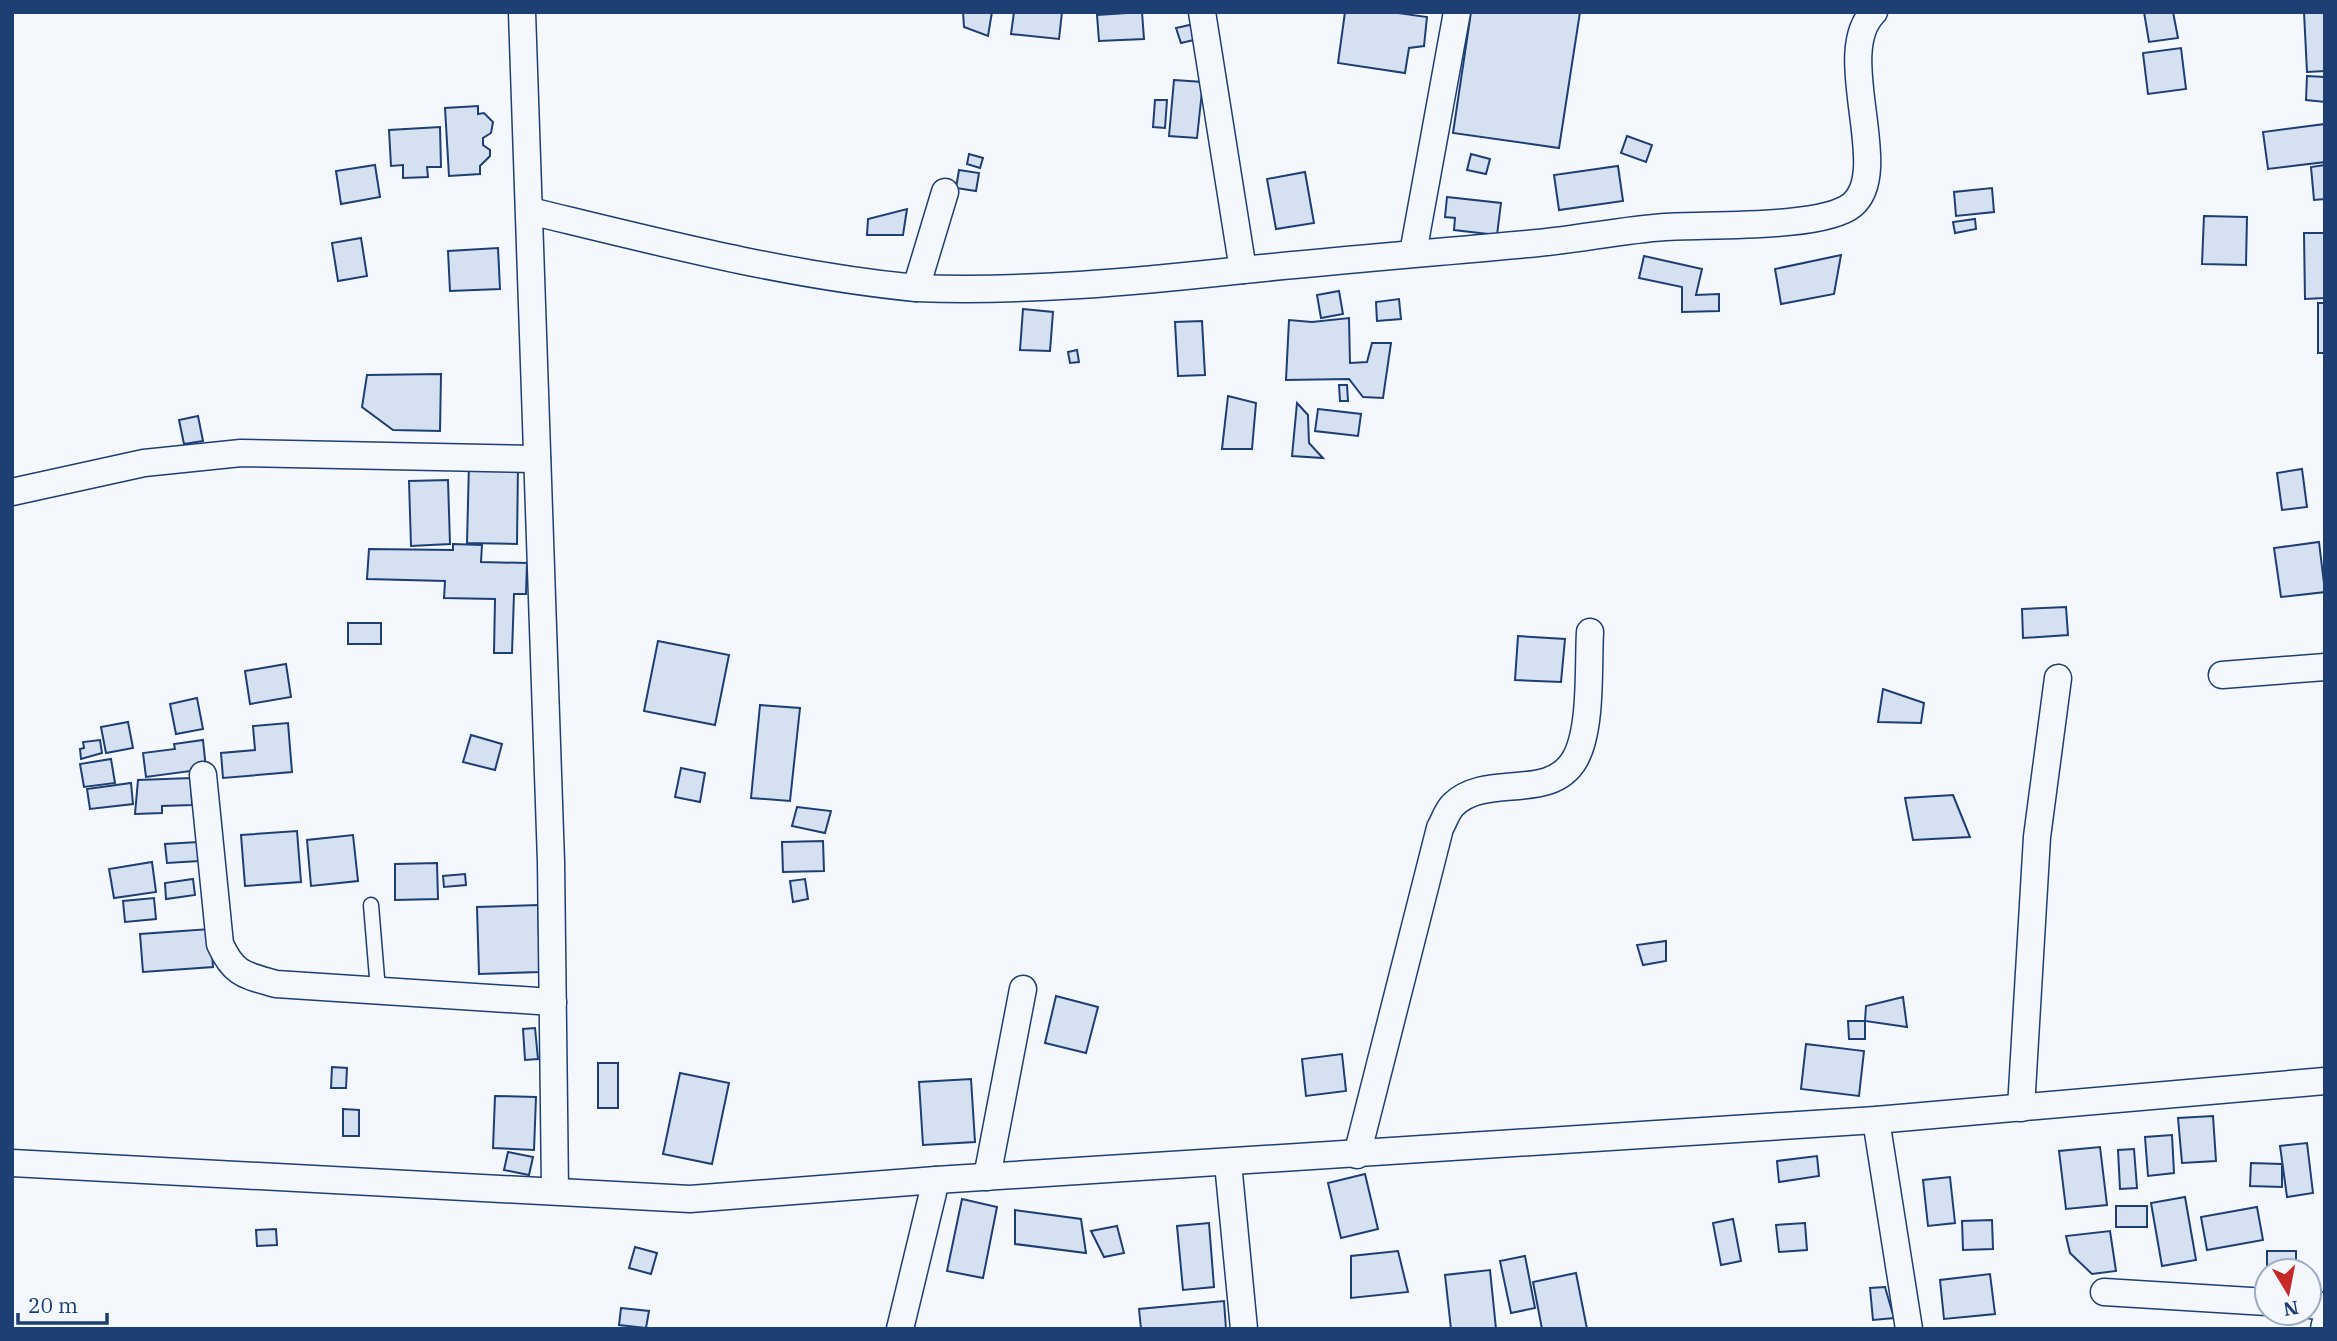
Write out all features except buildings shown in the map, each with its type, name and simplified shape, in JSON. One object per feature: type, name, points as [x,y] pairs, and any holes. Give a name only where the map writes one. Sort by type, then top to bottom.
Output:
[{"type":"street","points":[[522,12],[551,862],[555,1190]]},
{"type":"street","points":[[1202,12],[1243,270]]},
{"type":"street","points":[[1413,253],[1457,12]]},
{"type":"street","points":[[530,211],[760,266],[838,281],[916,288],[1024,289],[1105,285],[1413,253],[1541,243],[1663,227],[1826,218],[1853,205],[1866,185],[1867,159],[1860,89],[1861,33],[1874,12]]},
{"type":"street","points":[[916,288],[945,192]]},
{"type":"street","points":[[12,492],[144,463],[241,453],[537,459]]},
{"type":"street","points":[[1357,1155],[1440,828],[1451,806],[1464,797],[1485,789],[1538,784],[1560,776],[1575,760],[1583,739],[1590,632]]},
{"type":"street","points":[[2222,675],[2325,667]]},
{"type":"street","points":[[2021,1108],[2037,837],[2058,678]]},
{"type":"street","points":[[203,775],[220,944],[229,963],[243,974],[276,984],[553,1002]]},
{"type":"street","points":[[987,1177],[1023,989]]},
{"type":"street","points":[[12,1163],[690,1199],[936,1180],[1876,1120],[2325,1081]]},
{"type":"street","points":[[1876,1120],[1909,1329]]},
{"type":"street","points":[[1228,1163],[1244,1329]]},
{"type":"street","points":[[900,1329],[936,1180]]},
{"type":"street","points":[[2104,1292],[2253,1301]]},
{"type":"lane","points":[[371,905],[378,990]]}]
